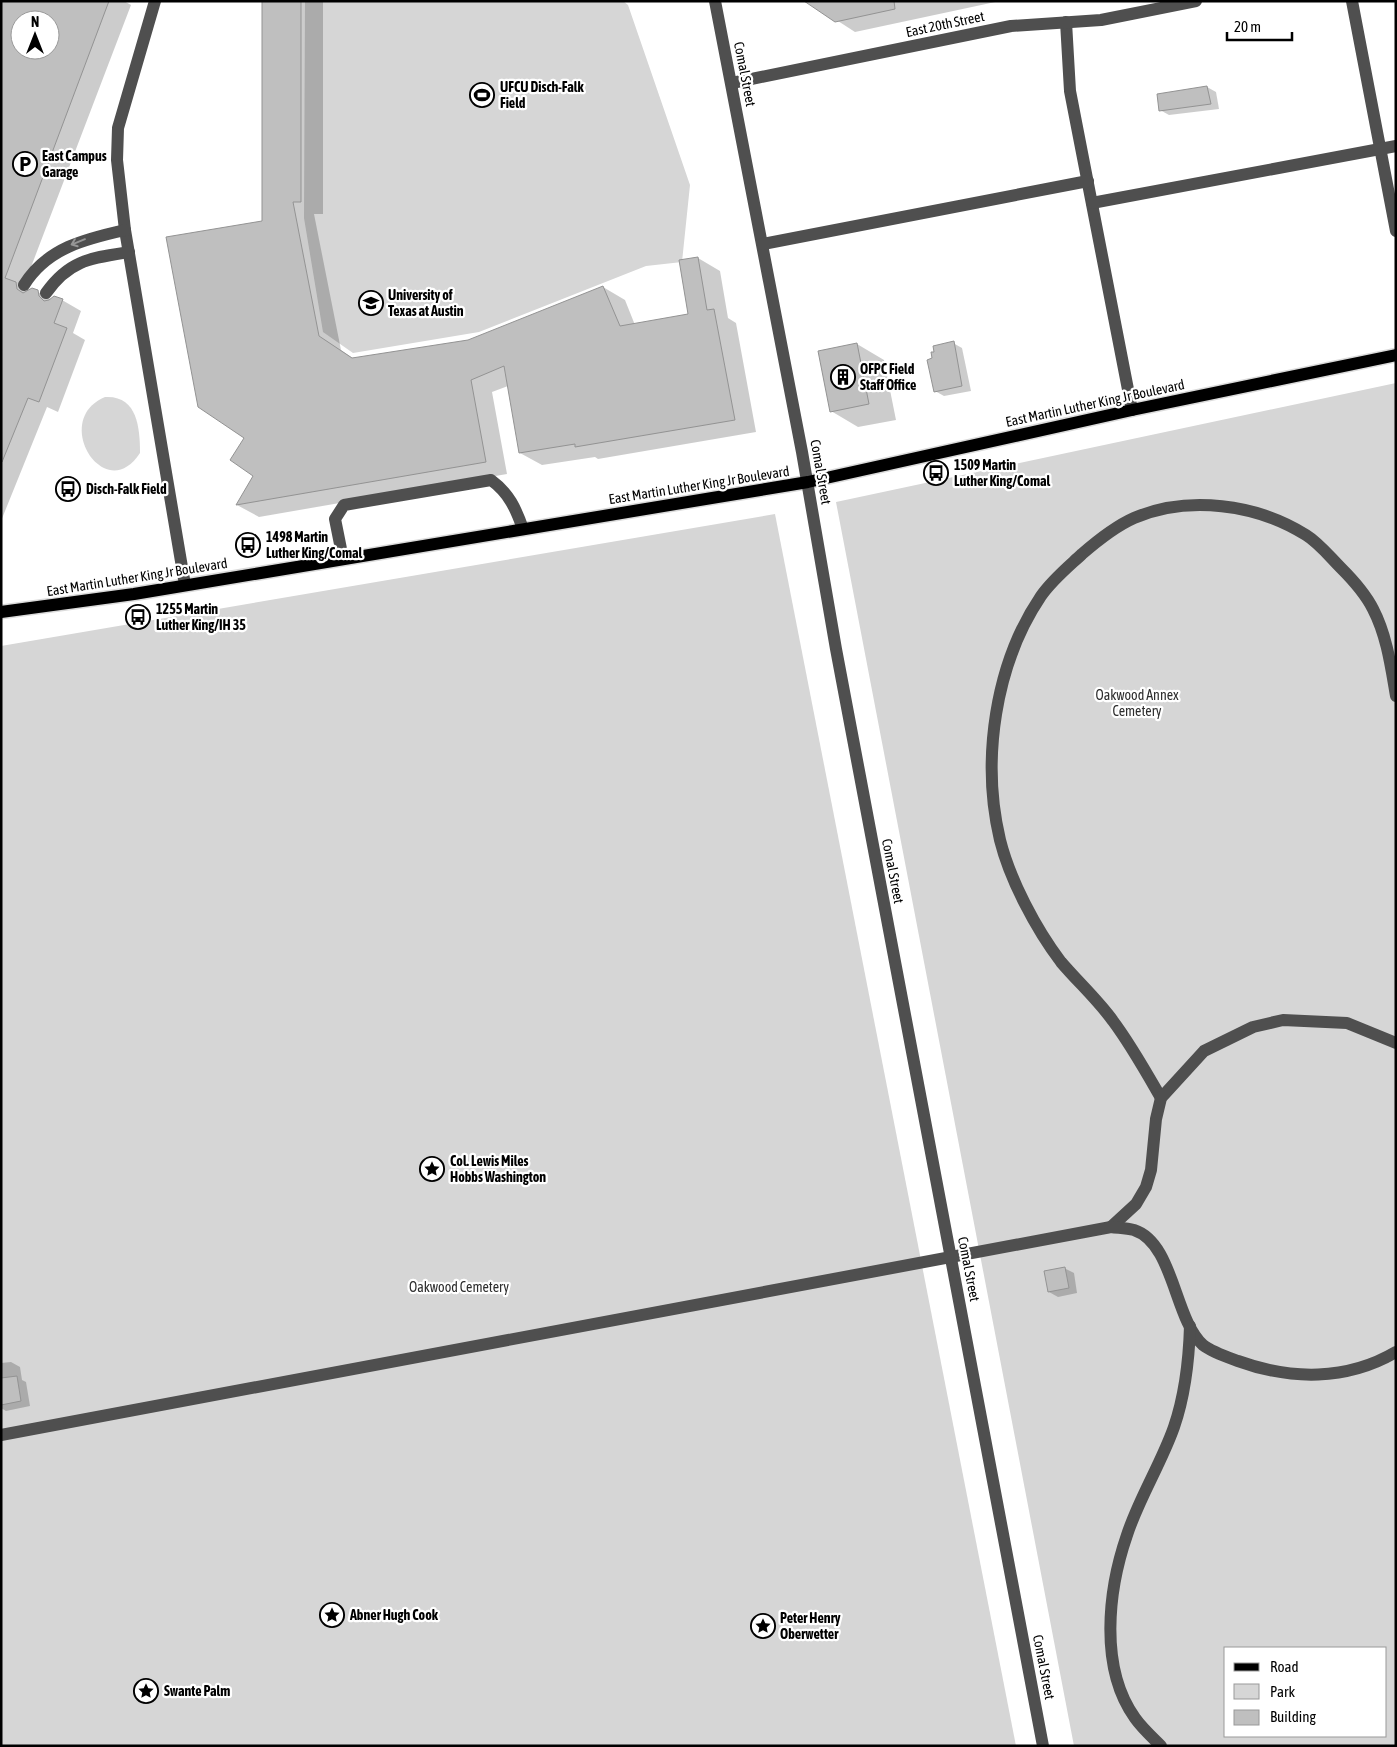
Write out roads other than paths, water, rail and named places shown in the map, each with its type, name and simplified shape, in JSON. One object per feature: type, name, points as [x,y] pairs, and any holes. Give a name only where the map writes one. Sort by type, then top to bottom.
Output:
[{"type":"main road","name":"East Martin Luther King Jr Boulevard","points":[[1,612],[185,585],[808,482],[1132,410],[1396,355]]},
{"type":"street","points":[[156,1],[118,128],[117,160],[125,230],[185,585]]},
{"type":"street","name":"Comal Street","points":[[715,1],[808,482],[836,649],[1043,1746]]},
{"type":"street","name":"East 20th Street","points":[[732,83],[1012,26],[1102,20],[1143,6],[1196,1]]},
{"type":"street","points":[[1352,1],[1396,231]]},
{"type":"street","points":[[1066,22],[1070,91],[1132,410]]},
{"type":"street","points":[[1092,203],[1396,146]]},
{"type":"street","points":[[763,244],[1088,181]]},
{"type":"street","points":[[24,285],[42,263],[61,249],[84,240],[125,230]]},
{"type":"street","points":[[46,293],[58,276],[80,262],[129,252]]},
{"type":"street","points":[[344,559],[335,519],[344,505],[491,480],[503,489],[516,509],[523,529]]},
{"type":"street","points":[[1161,1098],[1112,1020],[1061,961],[1042,934],[1025,903],[1000,840],[993,784],[992,754],[995,717],[1005,674],[1023,629],[1042,595],[1067,568],[1095,543],[1133,519],[1172,506],[1206,506],[1250,510],[1308,536],[1356,584],[1373,609],[1386,641],[1396,696]]},
{"type":"street","points":[[1111,1227],[1136,1204],[1146,1187],[1152,1170],[1156,1119],[1161,1098],[1204,1051],[1253,1027],[1283,1020],[1347,1023],[1396,1043]]},
{"type":"street","points":[[1,1435],[1111,1227],[1135,1231],[1152,1244],[1168,1268],[1190,1326],[1203,1345],[1225,1356],[1256,1367],[1287,1373],[1315,1375],[1342,1373],[1396,1352]]},
{"type":"street","points":[[1161,1746],[1134,1718],[1120,1687],[1112,1656],[1111,1619],[1115,1583],[1127,1535],[1174,1426],[1189,1361],[1190,1326]]},
{"type":"place","name":"UFCU Disch-Falk Field","points":[[482,95]]},
{"type":"place","name":"East Campus Garage","points":[[25,164]]},
{"type":"place","name":"University of Texas at Austin","points":[[371,303]]},
{"type":"place","name":"OFPC Field Staff Office","points":[[843,377]]},
{"type":"place","name":"1509 Martin Luther King/Comal","points":[[936,473]]},
{"type":"place","name":"Disch-Falk Field","points":[[68,489]]},
{"type":"place","name":"1498 Martin Luther King/Comal","points":[[248,545]]},
{"type":"place","name":"1255 Martin Luther King/IH 35","points":[[138,617]]},
{"type":"place","name":"Col. Lewis Miles Hobbs Washington","points":[[432,1169]]},
{"type":"place","name":"Abner Hugh Cook","points":[[332,1615]]},
{"type":"place","name":"Peter Henry Oberwetter","points":[[763,1626]]},
{"type":"place","name":"Swante Palm","points":[[146,1691]]},
{"type":"park label","name":"Oakwood Annex Cemetery","points":[[1137,704]]},
{"type":"park label","name":"Oakwood Cemetery","points":[[459,1287]]}]
